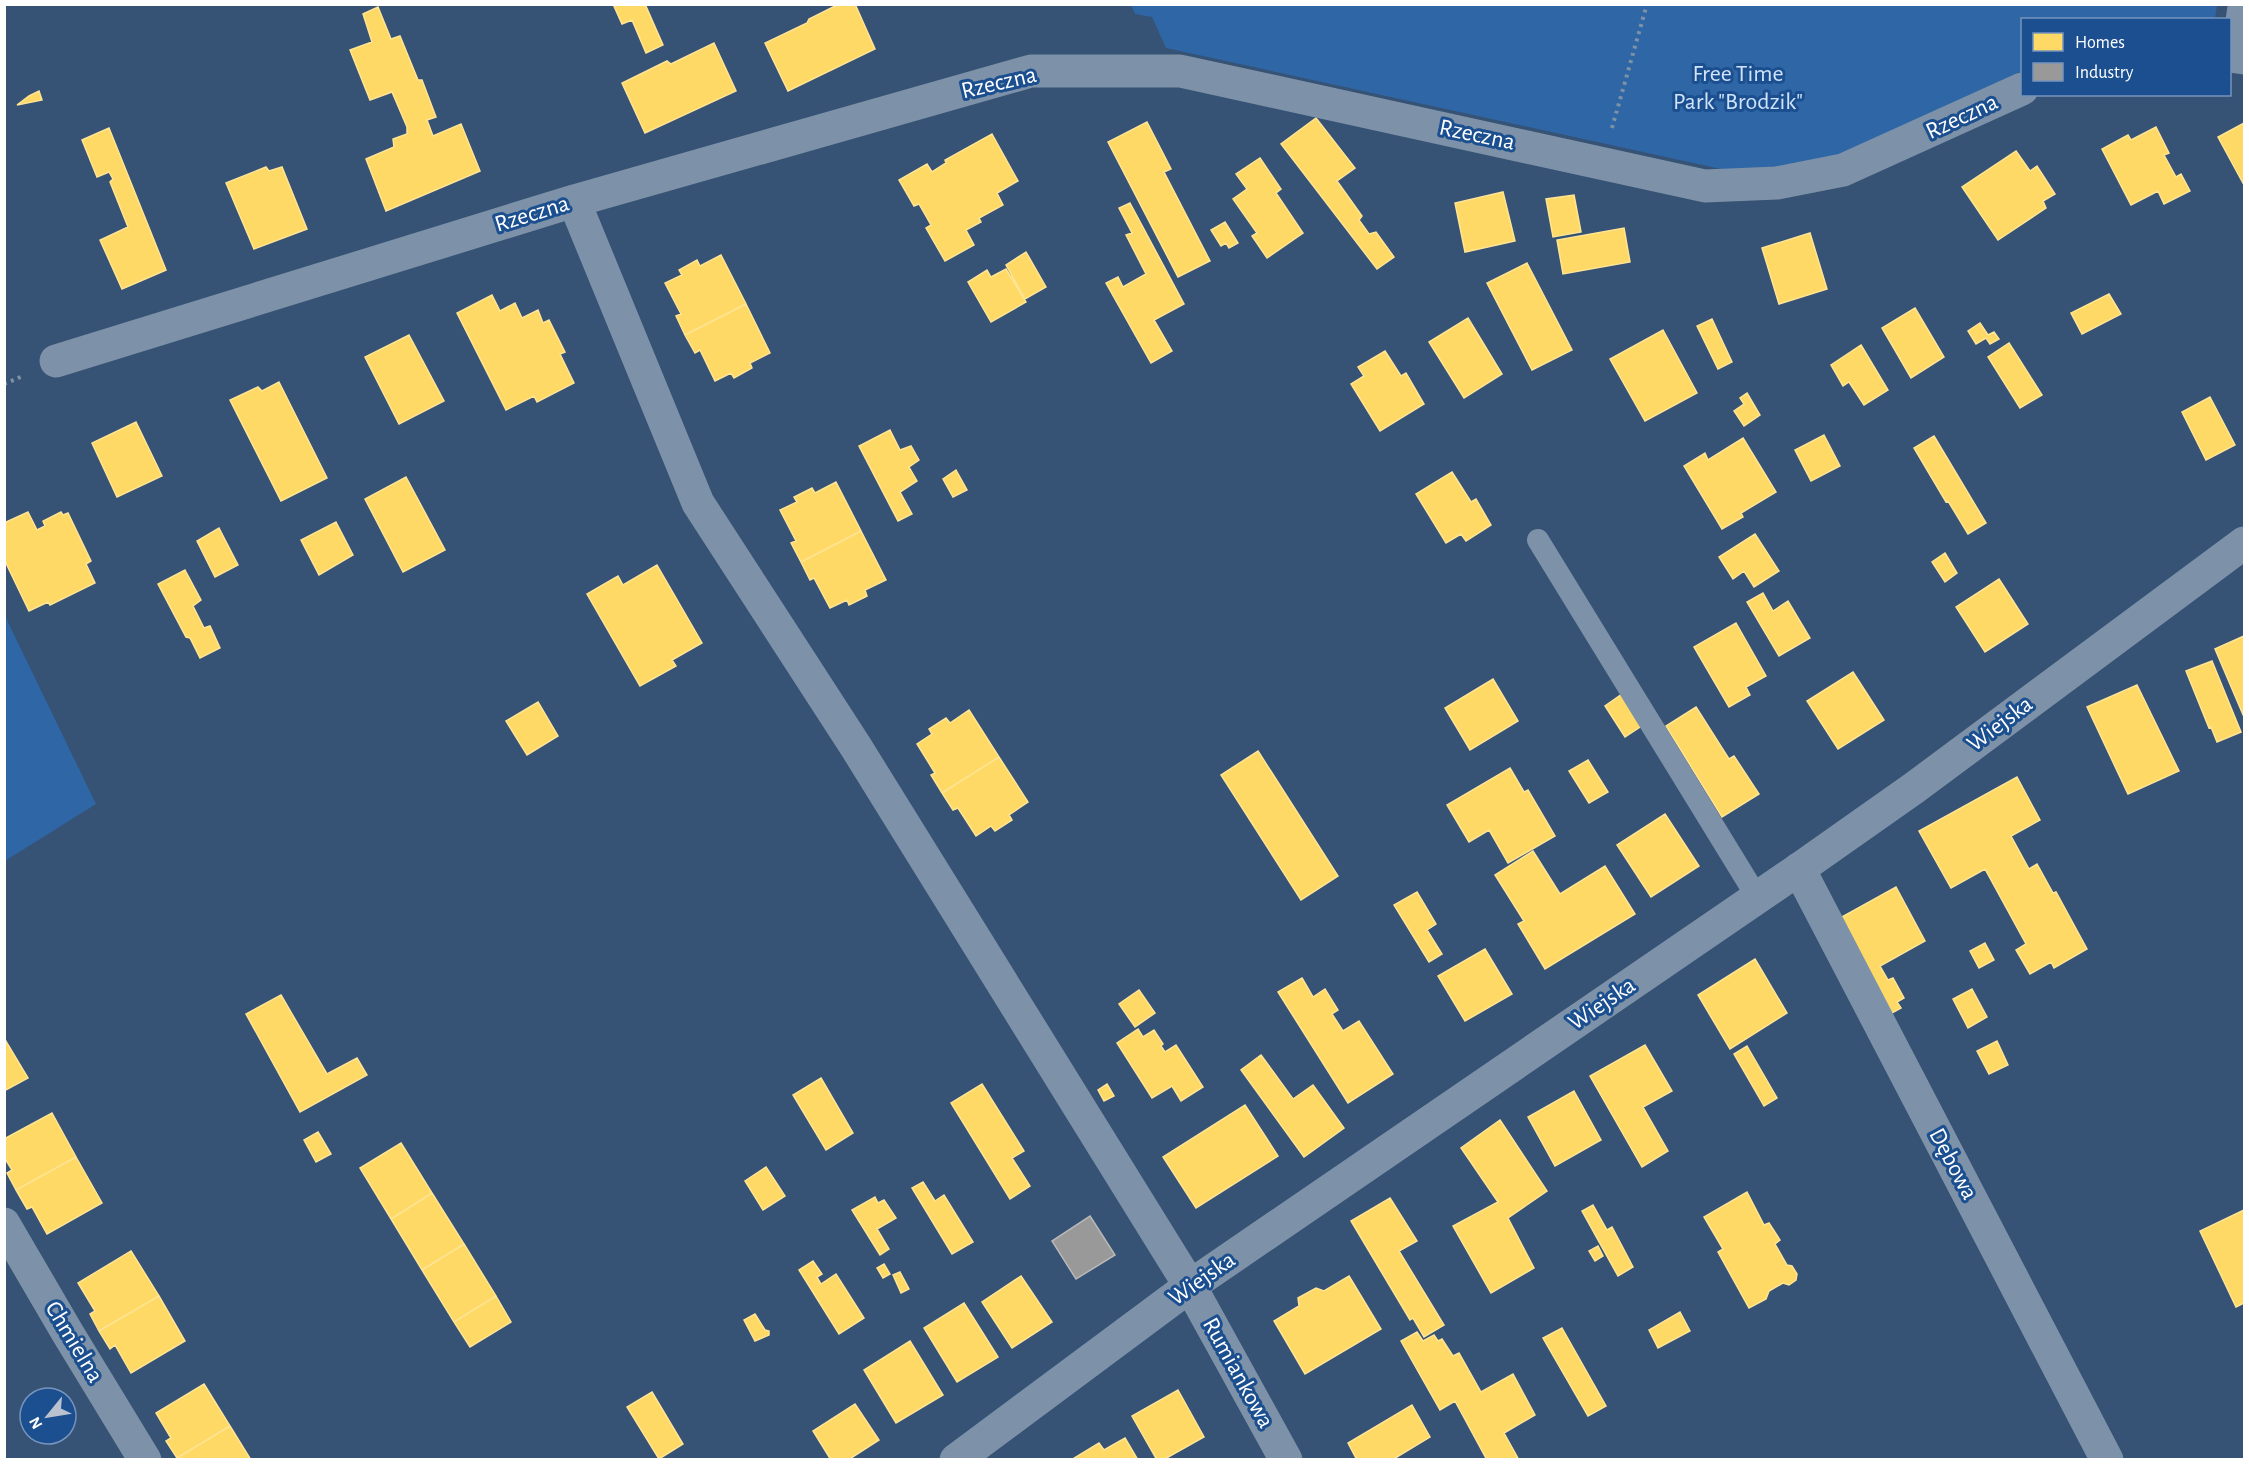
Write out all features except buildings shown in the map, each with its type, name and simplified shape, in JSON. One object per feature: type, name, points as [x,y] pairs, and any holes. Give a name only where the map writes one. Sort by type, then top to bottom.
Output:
[{"type":"street","name":"Rzeczna","points":[[56,361],[574,201],[1031,71],[1180,71],[1705,186],[1777,183],[1843,170],[2021,89]]},
{"type":"street","name":"Rumiankowa","points":[[574,201],[698,503],[856,747],[1190,1286],[1286,1460]]},
{"type":"street","name":"Wiejska","points":[[956,1460],[1190,1286],[1914,788],[2244,543]]},
{"type":"street","name":"Dębowa","points":[[1799,869],[2107,1460]]},
{"type":"street","name":"Chmielna","points":[[4,1224],[145,1460]]},
{"type":"lane","points":[[2235,56],[2239,4]]},
{"type":"lane","points":[[1538,540],[1757,897]]},
{"type":"path","points":[[1603,163],[1647,4]]},
{"type":"green space","name":"Free Time Park \"Brodzik\"","points":[[1131,5],[2217,5],[2215,18],[2021,18],[2021,72],[1933,116],[1832,161],[1739,173],[1166,48],[1152,17],[1135,14]]},
{"type":"green space","points":[[4,614],[96,804],[5,861],[4,861]]}]
